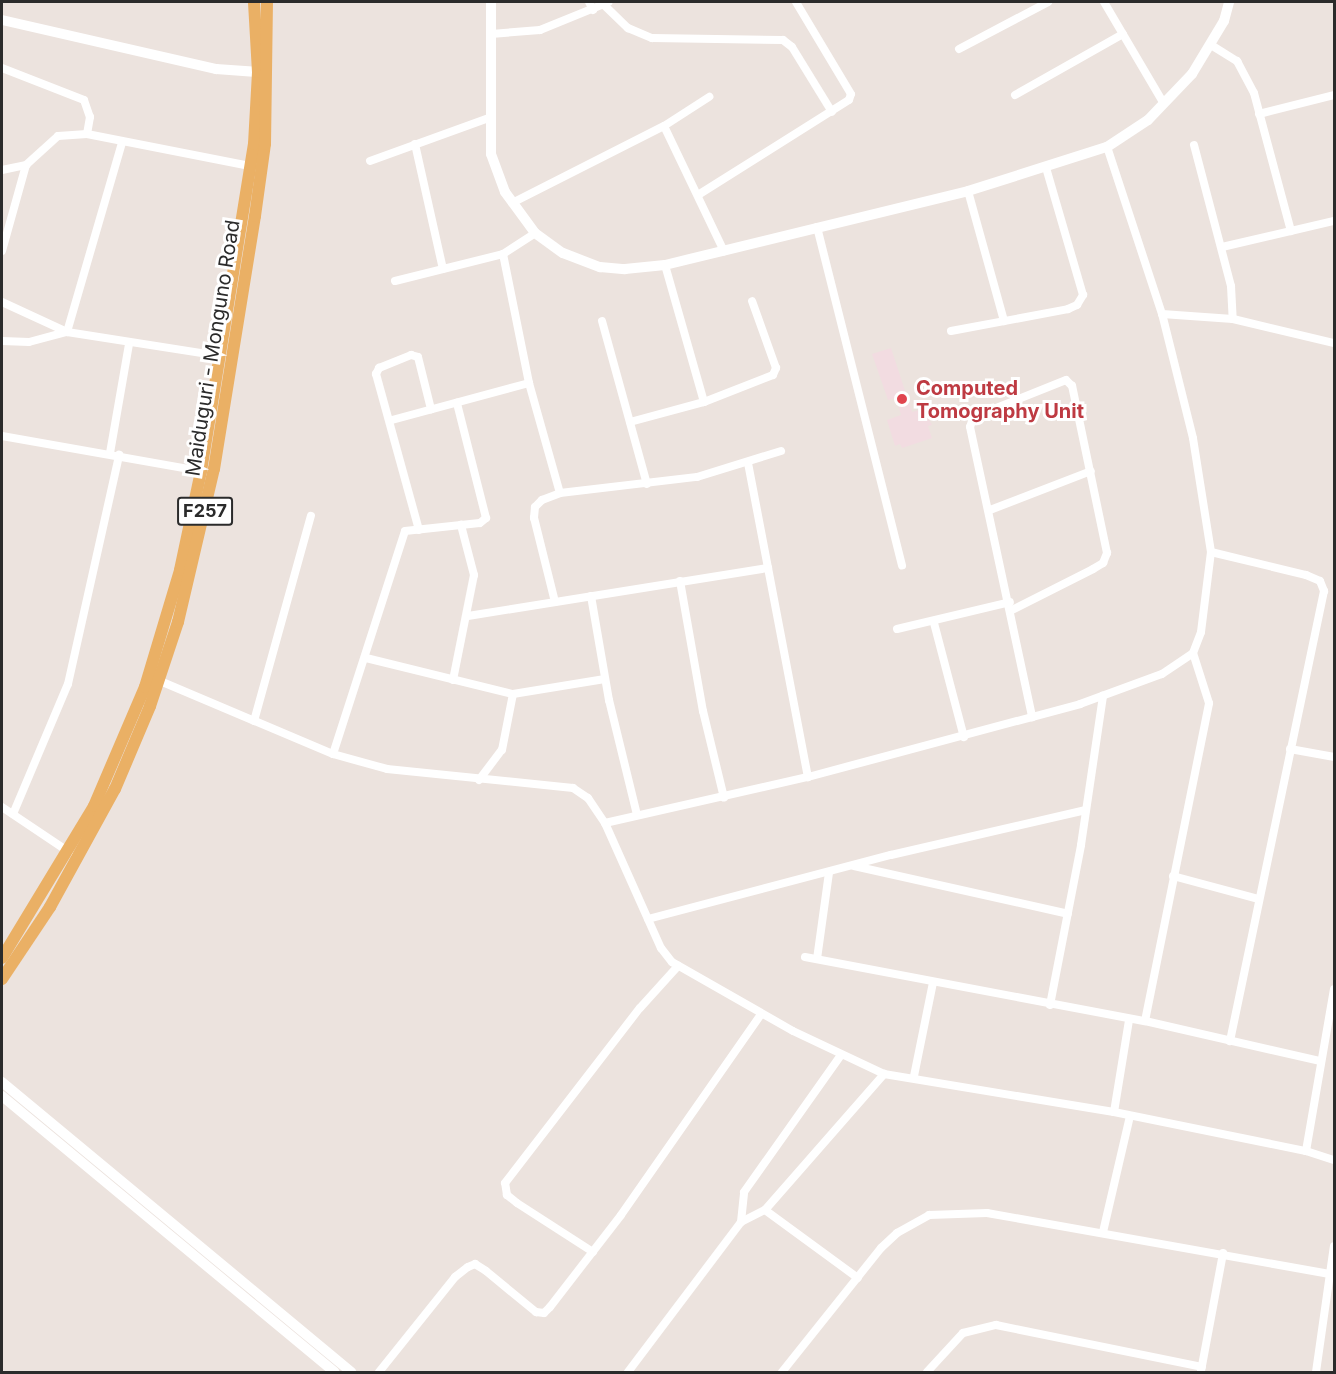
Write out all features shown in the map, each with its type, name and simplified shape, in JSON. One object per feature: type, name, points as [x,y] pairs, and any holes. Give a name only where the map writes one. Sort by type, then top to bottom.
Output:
[{"type":"main road","name":"Maiduguri - Monguno Road","points":[[2,958],[69,852],[98,795],[145,687],[180,570],[201,471],[250,166],[258,72],[254,2]]},
{"type":"main road","name":"Maiduguri - Monguno Road","points":[[2,979],[89,840],[133,750],[160,681],[194,565],[214,469],[255,216],[264,144],[267,2]]},
{"type":"street","points":[[491,2],[489,118],[491,154],[512,203],[535,233],[563,253],[600,267],[625,269],[665,265],[968,191],[1107,147],[1148,120],[1192,74],[1211,45],[1229,2]]},
{"type":"street","points":[[698,195],[832,112],[851,94],[796,2]]},
{"type":"street","points":[[958,49],[1048,2]]},
{"type":"street","points":[[1104,2],[1164,104]]},
{"type":"street","points":[[491,34],[540,30],[591,6],[606,3],[628,28],[652,38],[783,40],[792,47],[832,112]]},
{"type":"street","points":[[2,21],[216,69],[258,72]]},
{"type":"street","points":[[1015,95],[1123,34]]},
{"type":"street","points":[[1211,45],[1237,61],[1259,114],[1291,231]]},
{"type":"street","points":[[2,68],[84,100],[90,117],[87,134]]},
{"type":"street","points":[[1259,114],[1335,95]]},
{"type":"street","points":[[512,203],[664,126],[709,97]]},
{"type":"street","points":[[370,161],[489,118]]},
{"type":"street","points":[[664,126],[724,251]]},
{"type":"street","points":[[2,170],[26,165],[58,136],[71,132],[250,166]]},
{"type":"street","points":[[67,332],[122,143]]},
{"type":"street","points":[[415,144],[443,269]]},
{"type":"street","points":[[1194,145],[1232,286],[1233,319]]},
{"type":"street","points":[[606,824],[724,798],[964,737],[1103,696],[1162,674],[1193,653],[1201,632],[1211,552],[1193,438],[1162,314],[1107,147]]},
{"type":"street","points":[[2,251],[26,165]]},
{"type":"street","points":[[951,331],[1068,309],[1077,305],[1083,295],[1046,168]]},
{"type":"street","points":[[968,191],[1004,321]]},
{"type":"street","points":[[1222,247],[1335,221]]},
{"type":"street","points":[[817,227],[902,566]]},
{"type":"street","points":[[395,281],[503,254],[535,233]]},
{"type":"street","points":[[503,254],[529,383],[560,493]]},
{"type":"street","points":[[665,265],[704,402]]},
{"type":"street","points":[[630,422],[704,402],[773,375],[776,368],[752,301]]},
{"type":"street","points":[[2,302],[67,332],[129,344],[220,356]]},
{"type":"street","points":[[1162,314],[1233,319],[1335,343]]},
{"type":"street","points":[[602,321],[647,484]]},
{"type":"street","points":[[2,341],[29,342],[67,332]]},
{"type":"street","points":[[13,814],[68,684],[115,454],[129,344]]},
{"type":"street","points":[[419,530],[392,420],[376,374],[388,362],[411,355],[418,357],[432,409]]},
{"type":"street","points":[[897,629],[1010,606],[1103,563],[1107,554],[1091,471],[1072,386],[1066,380],[1055,381],[973,418],[970,427],[990,510],[1010,606],[1032,717]]},
{"type":"street","points":[[392,420],[529,383]]},
{"type":"street","points":[[333,754],[366,658],[399,541],[405,531],[480,523],[488,512],[457,403]]},
{"type":"street","points":[[2,436],[115,454],[201,471]]},
{"type":"street","points":[[555,602],[534,518],[535,507],[542,500],[560,493],[697,477],[781,451]]},
{"type":"street","points":[[748,463],[808,777]]},
{"type":"street","points":[[990,510],[1091,471]]},
{"type":"street","points":[[254,721],[311,516]]},
{"type":"street","points":[[453,680],[468,616],[474,575],[461,525]]},
{"type":"street","points":[[1211,552],[1306,575],[1320,581],[1324,591],[1230,1041]]},
{"type":"street","points":[[468,616],[680,580],[768,568]]},
{"type":"street","points":[[680,580],[691,654],[724,798]]},
{"type":"street","points":[[591,596],[605,679],[637,816]]},
{"type":"street","points":[[934,623],[964,737]]},
{"type":"street","points":[[1145,1021],[1209,703],[1193,653]]},
{"type":"street","points":[[366,658],[513,694],[605,679]]},
{"type":"street","points":[[160,681],[333,754],[387,770],[573,788],[588,798],[606,824],[661,948],[678,966],[761,1014],[884,1074],[914,1076],[1114,1112],[1306,1151],[1335,1160]]},
{"type":"street","points":[[479,780],[502,750],[513,694]]},
{"type":"street","points":[[1050,1005],[1086,810],[1103,696]]},
{"type":"street","points":[[1290,749],[1335,757]]},
{"type":"street","points":[[2,807],[69,852]]},
{"type":"street","points":[[648,919],[853,866],[1086,810]]},
{"type":"street","points":[[853,866],[1068,914]]},
{"type":"street","points":[[817,960],[829,873]]},
{"type":"street","points":[[1173,876],[1258,899]]},
{"type":"street","points":[[804,957],[1129,1020],[1145,1021],[1319,1060]]},
{"type":"street","points":[[593,1252],[517,1203],[507,1195],[505,1183],[640,1008],[678,966]]},
{"type":"street","points":[[914,1076],[933,983]]},
{"type":"street","points":[[1306,1151],[1319,1060],[1335,989]]},
{"type":"street","points":[[379,1372],[455,1277],[475,1264],[536,1312],[544,1313],[593,1252],[761,1014]]},
{"type":"street","points":[[1114,1112],[1129,1020]]},
{"type":"street","points":[[741,1222],[744,1192],[841,1055]]},
{"type":"street","points":[[628,1372],[741,1222],[765,1210],[884,1074]]},
{"type":"street","points":[[2,1082],[351,1372]]},
{"type":"street","points":[[2,1096],[334,1372]]},
{"type":"street","points":[[1103,1232],[1130,1116]]},
{"type":"street","points":[[765,1210],[858,1278]]},
{"type":"street","points":[[782,1372],[897,1233],[929,1215],[987,1213],[1224,1253],[1330,1274]]},
{"type":"street","points":[[1316,1372],[1335,1245]]},
{"type":"street","points":[[927,1372],[963,1333],[996,1325],[1202,1370],[1224,1253]]},
{"type":"shaded area","name":"Computed Tomography Unit","points":[[891,348],[912,412],[923,409],[932,425],[928,426],[932,438],[902,448],[900,444],[895,446],[887,420],[901,415],[896,398],[888,400],[872,354]]},
{"type":"place","name":"Computed Tomography Unit","points":[[902,399]]}]
